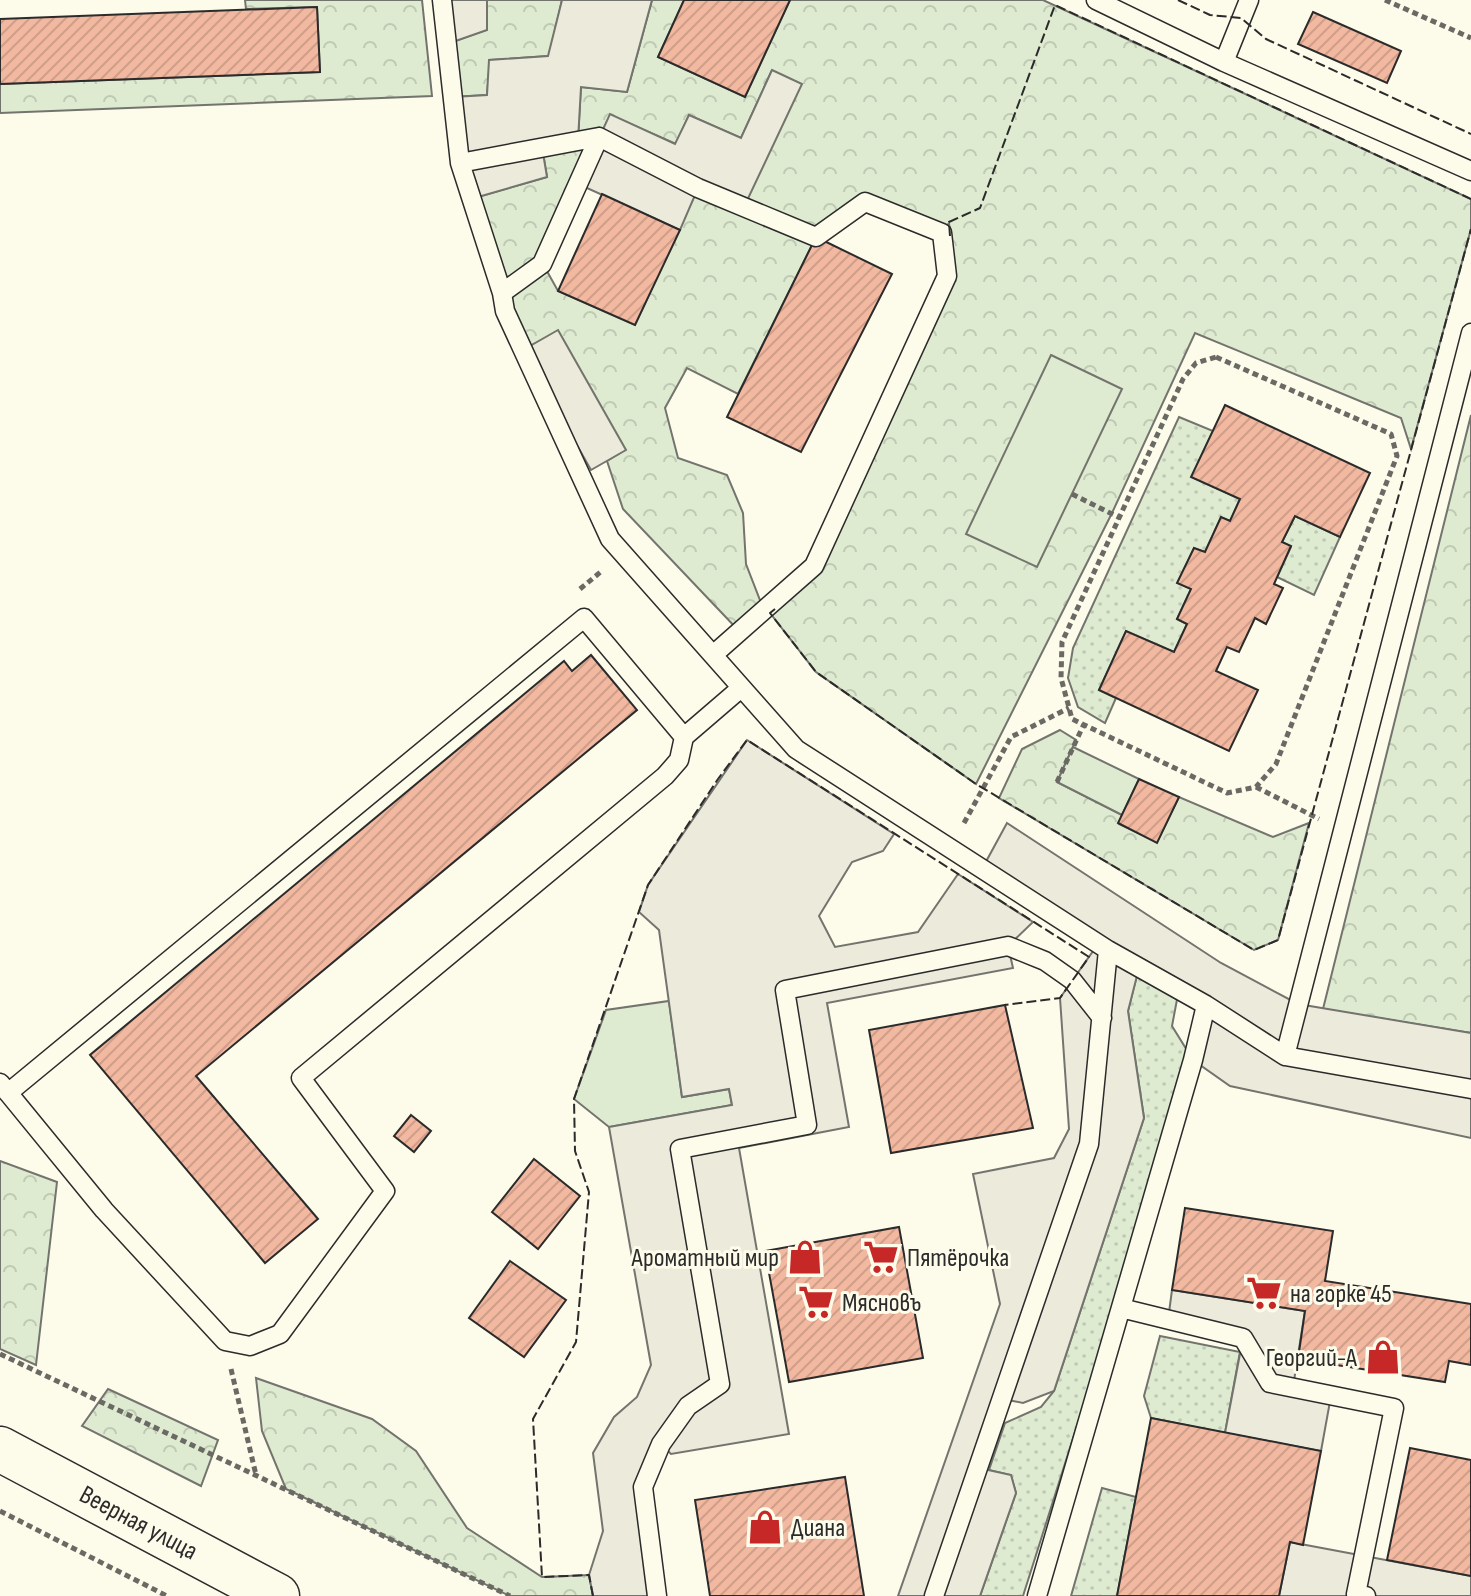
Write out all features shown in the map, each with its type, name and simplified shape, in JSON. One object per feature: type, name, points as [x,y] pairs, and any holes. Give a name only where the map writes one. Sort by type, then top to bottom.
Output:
[{"type":"street","name":"Веерная улица","points":[[0,1449],[277,1596]]},
{"type":"lane","points":[[442,0],[460,163],[505,311],[610,539],[796,749],[1108,950],[1206,1005],[1285,1056],[1471,1089]]},
{"type":"lane","points":[[1096,0],[1224,62],[1471,171]]},
{"type":"lane","points":[[1224,62],[1249,0]]},
{"type":"lane","points":[[460,163],[599,137],[698,188],[816,237],[865,202],[942,233],[947,276],[814,566],[713,655]]},
{"type":"lane","points":[[502,293],[542,264],[599,137]]},
{"type":"lane","points":[[1285,1056],[1471,333]]},
{"type":"lane","points":[[684,737],[584,618],[4,1088],[104,1210],[225,1341],[250,1346],[280,1334],[385,1191],[301,1078],[665,776],[679,760],[684,737],[741,688]]},
{"type":"lane","points":[[657,1596],[643,1487],[661,1444],[688,1406],[720,1384],[680,1149],[807,1125],[785,990],[1008,946],[1045,961],[1072,980],[1102,1018]]},
{"type":"lane","points":[[934,1596],[1089,1144],[1108,950]]},
{"type":"lane","points":[[1037,1596],[1193,1060],[1206,1005]]},
{"type":"lane","points":[[1121,1308],[1243,1338],[1270,1383],[1394,1408],[1356,1594],[1366,1596]]},
{"type":"path","points":[[1385,0],[1471,38]]},
{"type":"path","points":[[1216,357],[1391,434],[1397,456],[1276,764],[1256,787],[1227,793],[1072,719],[1061,678],[1062,642],[1120,518],[1183,379],[1196,363],[1216,357]]},
{"type":"path","points":[[1072,494],[1120,518]]},
{"type":"path","points":[[950,848],[1011,737],[1069,708]]},
{"type":"path","points":[[1057,782],[1084,724]]},
{"type":"path","points":[[1256,787],[1343,832]]},
{"type":"path","points":[[225,1341],[256,1475]]},
{"type":"path","points":[[0,1354],[510,1596]]},
{"type":"path","points":[[0,1511],[167,1596]]},
{"type":"green space","points":[[245,0],[422,0],[432,96],[0,113],[0,84],[320,72],[317,7],[246,9]]},
{"type":"green space","points":[[487,0],[562,0],[549,56],[490,60],[487,95],[453,97],[447,44],[486,30]]},
{"type":"green space","points":[[652,0],[684,0],[658,57],[745,97],[790,0],[1043,0],[1471,199],[1471,229],[1411,449],[1401,418],[1195,333],[1112,513],[976,784],[816,672],[770,613],[820,572],[954,276],[949,223],[942,233],[865,202],[816,237],[738,394],[687,368],[665,408],[678,458],[727,475],[743,513],[746,564],[763,608],[739,631],[623,509],[607,461],[625,450],[558,331],[523,350],[471,199],[547,177],[542,147],[578,139],[581,87],[627,92]],"holes":[[[772,70],[744,207],[698,188],[635,325],[558,291],[543,264],[610,115],[676,144],[689,115],[741,138]]]},
{"type":"green space","points":[[1051,355],[1122,389],[1037,567],[966,534]]},
{"type":"green space","points":[[1471,415],[1471,1033],[1323,1009]]},
{"type":"green space","points":[[1179,417],[1213,431],[1192,477],[1240,499],[1230,521],[1221,517],[1205,552],[1194,548],[1178,582],[1191,589],[1177,619],[1187,624],[1174,652],[1126,631],[1099,690],[1116,698],[1105,723],[1078,707],[1068,678],[1073,648]]},
{"type":"green space","points":[[1295,516],[1340,537],[1314,595],[1277,577],[1291,547],[1282,542]]},
{"type":"green space","points":[[1060,730],[1076,740],[1057,782],[1122,815],[1119,824],[1157,842],[1179,797],[1273,837],[1309,823],[1278,940],[1254,950],[999,798],[1022,749]]},
{"type":"green space","points":[[1073,747],[1139,779],[1122,815],[1057,782]]},
{"type":"green space","points":[[1139,967],[1179,989],[1172,1026],[1193,1060],[1023,1596],[980,1596],[1016,1493],[1011,1475],[989,1470],[1005,1423],[1041,1407],[1054,1391],[1144,1118],[1128,1011]]},
{"type":"green space","points":[[669,1001],[682,1097],[729,1089],[732,1105],[609,1127],[574,1099],[606,1010]]},
{"type":"green space","points":[[0,1161],[57,1182],[36,1365],[0,1349]]},
{"type":"green space","points":[[1160,1336],[1240,1352],[1225,1433],[1151,1418],[1144,1396]]},
{"type":"green space","points":[[256,1378],[372,1419],[416,1451],[467,1528],[542,1577],[589,1575],[593,1596],[510,1596],[286,1489],[262,1431]]},
{"type":"green space","points":[[108,1389],[218,1440],[201,1486],[82,1426]]},
{"type":"green space","points":[[1102,1488],[1136,1497],[1117,1596],[1071,1596]]},
{"type":"shaded area","points":[[442,0],[487,0],[487,30],[447,44]]},
{"type":"shaded area","points":[[562,0],[652,0],[627,92],[581,87],[578,140],[542,147],[547,177],[471,199],[453,97],[487,95],[489,60],[548,56]]},
{"type":"shaded area","points":[[772,70],[802,84],[744,207],[698,188],[680,230],[578,184],[610,114],[675,144],[689,115],[741,138]]},
{"type":"shaded area","points":[[558,330],[626,450],[591,470],[523,350]]},
{"type":"shaded area","points":[[747,740],[894,834],[883,851],[852,862],[819,916],[835,947],[918,932],[958,874],[1033,922],[1008,946],[1013,968],[827,1003],[849,1127],[739,1148],[789,1434],[671,1454],[662,1445],[643,1487],[657,1596],[593,1596],[589,1575],[603,1531],[593,1453],[614,1417],[637,1397],[651,1365],[609,1127],[732,1105],[729,1089],[682,1097],[659,930],[639,912],[648,885]]},
{"type":"shaded area","points":[[1007,823],[1221,963],[1298,1004],[1471,1033],[1471,1138],[1230,1086],[1193,1060],[1206,1005],[1139,968],[1128,1011],[1144,1118],[1054,1391],[1023,1403],[1003,1399],[979,1468],[1011,1475],[1016,1493],[980,1596],[898,1596],[1000,1304],[973,1174],[1054,1158],[1069,1129],[1060,998],[1098,944],[982,869]]},
{"type":"shaded area","points":[[1172,1290],[1305,1311],[1293,1387],[1331,1396],[1321,1451],[1225,1433],[1243,1338],[1168,1320]]},
{"type":"shaded area","points":[[1290,1542],[1471,1576],[1471,1596],[1279,1596]]},
{"type":"building","points":[[684,0],[790,0],[745,97],[658,57]]},
{"type":"building","points":[[317,7],[320,72],[0,84],[0,19]]},
{"type":"building","points":[[1313,12],[1401,51],[1387,83],[1298,44]]},
{"type":"building","points":[[602,194],[680,230],[635,325],[558,291]]},
{"type":"building","points":[[816,237],[892,274],[801,452],[727,417]]},
{"type":"building","points":[[1225,405],[1370,473],[1340,537],[1295,516],[1282,542],[1291,546],[1274,584],[1283,588],[1266,624],[1255,618],[1239,652],[1227,647],[1216,671],[1258,690],[1229,751],[1099,690],[1126,631],[1174,652],[1187,624],[1177,619],[1191,589],[1177,583],[1194,548],[1205,552],[1221,517],[1230,521],[1240,499],[1191,477]]},
{"type":"building","points":[[591,655],[637,710],[196,1076],[318,1219],[265,1263],[90,1055],[564,661],[572,671]]},
{"type":"building","points":[[1139,779],[1179,797],[1157,843],[1118,823]]},
{"type":"building","points":[[1005,1005],[1033,1128],[891,1153],[869,1030]]},
{"type":"building","points":[[411,1115],[431,1131],[414,1152],[394,1136]]},
{"type":"building","points":[[534,1159],[580,1196],[538,1249],[492,1212]]},
{"type":"building","points":[[1185,1208],[1333,1231],[1325,1281],[1471,1304],[1471,1365],[1449,1361],[1445,1382],[1298,1359],[1305,1311],[1172,1290]]},
{"type":"building","points":[[899,1227],[923,1358],[789,1382],[765,1251]]},
{"type":"building","points":[[510,1261],[566,1300],[524,1357],[469,1318]]},
{"type":"building","points":[[1151,1418],[1321,1451],[1303,1545],[1290,1542],[1279,1596],[1117,1596]]},
{"type":"building","points":[[1410,1448],[1471,1460],[1471,1576],[1387,1560]]},
{"type":"building","points":[[845,1477],[864,1596],[710,1596],[695,1500]]},
{"type":"fence","points":[[1178,0],[1210,15],[1241,18],[1266,39],[1471,134]]},
{"type":"fence","points":[[950,236],[949,222],[980,208],[1055,5],[1471,199]]},
{"type":"fence","points":[[775,609],[770,613],[816,672],[976,784],[1254,950],[1278,940],[1471,229]]},
{"type":"fence","points":[[593,1596],[589,1575],[542,1577],[533,1419],[576,1342],[589,1192],[575,1151],[574,1099],[648,885],[747,740],[1089,957],[1060,998],[1005,1005]]},
{"type":"place","name":"Ароматный мир","points":[[805,1257]]},
{"type":"place","name":"Пятёрочка","points":[[881,1257]]},
{"type":"place","name":"на горке 45","points":[[1264,1293]]},
{"type":"place","name":"Мясновъ","points":[[816,1302]]},
{"type":"place","name":"Георгий-А","points":[[1383,1357]]},
{"type":"place","name":"Диана","points":[[765,1527]]}]
